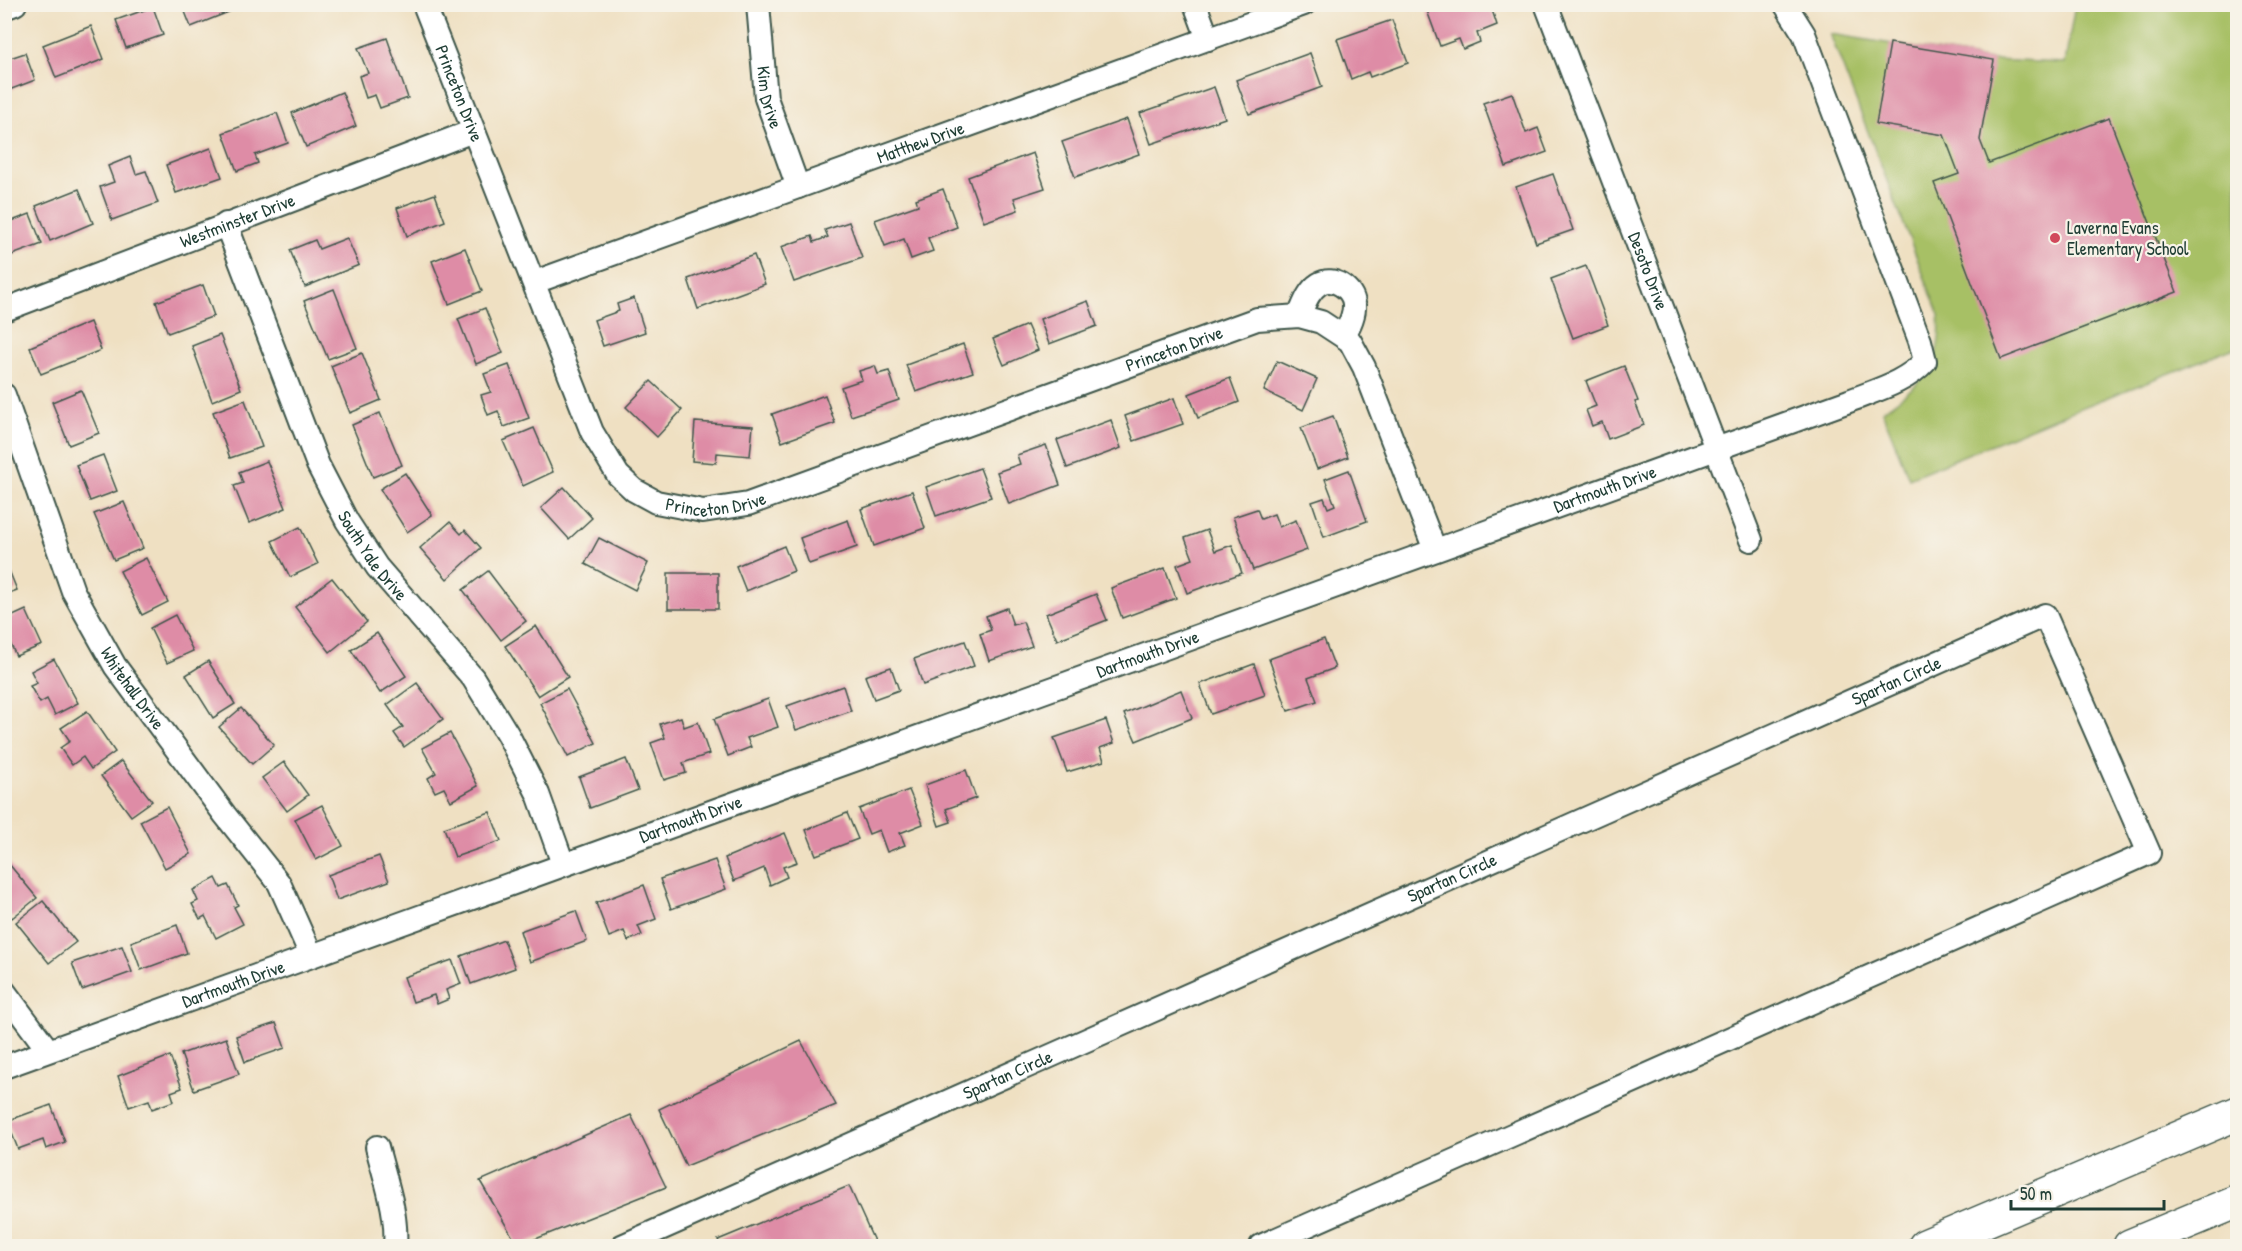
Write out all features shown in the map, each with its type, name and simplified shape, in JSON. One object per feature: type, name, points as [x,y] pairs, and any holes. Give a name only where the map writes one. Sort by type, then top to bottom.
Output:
[{"type":"highway","points":[[1925,1246],[2238,1113]]},
{"type":"highway","points":[[2130,1246],[2238,1201]]},
{"type":"street","points":[[4,8],[15,4]]},
{"type":"street","name":"Princeton Drive","points":[[424,4],[592,432],[618,475],[634,490],[656,502],[703,511],[748,504],[1257,319],[1299,316],[1321,322],[1350,340],[1364,367],[1435,550]]},
{"type":"street","name":"Kim Drive","points":[[758,4],[766,98],[798,187]]},
{"type":"street","points":[[1195,4],[1208,39]]},
{"type":"street","name":"Matthew Drive","points":[[535,282],[1304,4]]},
{"type":"street","name":"Desoto Drive","points":[[1546,4],[1751,540]]},
{"type":"street","name":"Dartmouth Drive","points":[[4,1067],[1715,449],[1897,382],[1914,373],[1925,361],[1920,341],[1804,33],[1785,4]]},
{"type":"street","name":"Westminster Drive","points":[[4,310],[473,131]]},
{"type":"street","name":"South Yale Drive","points":[[225,224],[318,465],[347,521],[377,567],[473,678],[508,735],[538,794],[563,864]]},
{"type":"street","points":[[1299,316],[1307,297],[1319,283],[1334,281],[1349,290],[1354,303],[1352,318],[1344,336]]},
{"type":"street","name":"Whitehall Drive","points":[[4,395],[73,591],[115,666],[225,815],[279,883],[311,955]]},
{"type":"street","name":"Spartan Circle","points":[[622,1246],[2045,615],[2149,853],[1261,1246]]},
{"type":"street","points":[[4,991],[48,1050]]},
{"type":"street","points":[[377,1147],[390,1198],[396,1236],[395,1246]]},
{"type":"green space","points":[[2075,5],[2237,5],[2237,347],[1909,478],[1882,411],[1908,392],[1927,372],[1938,348],[1939,315],[1830,34],[1992,60],[2065,63]]},
{"type":"building","points":[[182,4],[228,4],[231,11],[191,27]]},
{"type":"building","points":[[1435,4],[1490,4],[1497,25],[1477,33],[1480,42],[1463,49],[1459,39],[1440,46],[1426,8]]},
{"type":"building","points":[[153,7],[163,35],[126,48],[116,20]]},
{"type":"building","points":[[1392,20],[1408,63],[1370,77],[1368,72],[1351,79],[1337,39]]},
{"type":"building","points":[[91,26],[104,59],[56,78],[43,45]]},
{"type":"building","points":[[387,38],[408,98],[380,108],[375,95],[366,98],[359,76],[368,73],[358,48]]},
{"type":"building","name":"Laverna Evans Elementary School","points":[[1890,43],[1994,60],[1980,140],[1989,163],[2109,118],[2177,292],[2001,359],[1934,183],[1959,174],[1944,135],[1876,124]]},
{"type":"building","points":[[25,53],[35,80],[4,92],[4,60]]},
{"type":"building","points":[[1310,53],[1322,87],[1249,114],[1236,80]]},
{"type":"building","points":[[1214,87],[1225,118],[1151,144],[1140,113]]},
{"type":"building","points":[[342,92],[356,126],[306,147],[292,113]]},
{"type":"building","points":[[1512,93],[1526,133],[1538,128],[1547,152],[1506,167],[1483,103]]},
{"type":"building","points":[[277,113],[288,143],[255,155],[258,163],[237,171],[223,133]]},
{"type":"building","points":[[1127,119],[1139,154],[1075,177],[1062,142]]},
{"type":"building","points":[[211,148],[222,177],[176,193],[166,165]]},
{"type":"building","points":[[1033,153],[1045,188],[1014,198],[1018,210],[984,222],[968,177]]},
{"type":"building","points":[[130,157],[136,174],[146,171],[158,203],[112,220],[100,187],[114,182],[108,166]]},
{"type":"building","points":[[1553,174],[1573,230],[1536,243],[1516,187]]},
{"type":"building","points":[[79,189],[93,223],[50,241],[36,206]]},
{"type":"building","points":[[943,189],[957,227],[928,238],[933,251],[911,259],[904,239],[885,246],[875,220],[918,205],[916,199]]},
{"type":"building","points":[[435,194],[445,221],[407,236],[397,208]]},
{"type":"building","points":[[30,214],[42,244],[4,258],[4,224]]},
{"type":"building","points":[[849,222],[862,258],[794,282],[781,247],[812,236],[814,242],[828,237],[825,230]]},
{"type":"building","points":[[347,238],[359,265],[305,287],[290,250],[315,240],[319,249]]},
{"type":"building","points":[[465,248],[482,291],[449,304],[432,261]]},
{"type":"building","points":[[754,255],[765,284],[698,309],[688,279]]},
{"type":"building","points":[[1586,266],[1608,325],[1573,338],[1551,279]]},
{"type":"building","points":[[203,285],[214,316],[168,333],[156,302]]},
{"type":"building","points":[[334,289],[357,348],[328,359],[304,301]]},
{"type":"building","points":[[634,298],[645,332],[603,346],[594,320],[619,311],[617,304]]},
{"type":"building","points":[[1088,301],[1097,326],[1049,344],[1040,319]]},
{"type":"building","points":[[485,308],[503,353],[476,364],[458,319]]},
{"type":"building","points":[[90,322],[101,350],[41,374],[30,347]]},
{"type":"building","points":[[1027,325],[1038,350],[1004,365],[993,339]]},
{"type":"building","points":[[220,335],[241,389],[212,401],[192,346]]},
{"type":"building","points":[[963,344],[973,372],[916,392],[906,365]]},
{"type":"building","points":[[362,353],[381,400],[350,413],[331,366]]},
{"type":"building","points":[[1277,361],[1317,379],[1303,410],[1264,391]]},
{"type":"building","points":[[509,365],[529,418],[504,427],[498,411],[488,415],[481,395],[491,392],[484,374]]},
{"type":"building","points":[[875,366],[878,374],[889,371],[899,400],[851,416],[841,387],[862,380],[859,371]]},
{"type":"building","points":[[1624,366],[1638,401],[1635,402],[1644,425],[1608,439],[1602,422],[1592,426],[1586,410],[1596,406],[1586,381]]},
{"type":"building","points":[[1230,378],[1239,402],[1198,418],[1189,394]]},
{"type":"building","points":[[651,381],[682,410],[657,437],[626,407]]},
{"type":"building","points":[[81,390],[99,433],[69,445],[52,402]]},
{"type":"building","points":[[825,395],[835,423],[782,442],[772,414]]},
{"type":"building","points":[[1174,398],[1183,424],[1134,441],[1125,416]]},
{"type":"building","points":[[245,400],[262,447],[230,458],[213,412]]},
{"type":"building","points":[[380,413],[402,465],[373,477],[352,425]]},
{"type":"building","points":[[1333,416],[1348,457],[1317,469],[1301,428]]},
{"type":"building","points":[[1111,420],[1121,448],[1067,468],[1057,440]]},
{"type":"building","points":[[695,422],[753,426],[750,456],[717,453],[716,463],[692,461]]},
{"type":"building","points":[[534,428],[553,472],[523,486],[503,441]]},
{"type":"building","points":[[1046,445],[1060,485],[1009,504],[997,472],[1020,464],[1017,455]]},
{"type":"building","points":[[103,455],[117,491],[90,501],[76,465]]},
{"type":"building","points":[[267,461],[286,508],[249,523],[234,486],[243,483],[239,472]]},
{"type":"building","points":[[980,468],[991,497],[936,516],[926,487]]},
{"type":"building","points":[[1349,470],[1367,521],[1324,537],[1312,502],[1324,498],[1328,508],[1335,505],[1325,479]]},
{"type":"building","points":[[405,473],[432,515],[407,532],[380,489]]},
{"type":"building","points":[[564,487],[592,518],[569,539],[541,508]]},
{"type":"building","points":[[912,491],[925,528],[874,546],[861,509]]},
{"type":"building","points":[[124,502],[143,548],[114,560],[94,514]]},
{"type":"building","points":[[1257,509],[1261,519],[1274,514],[1279,527],[1296,520],[1307,550],[1253,570],[1233,517]]},
{"type":"building","points":[[848,520],[857,547],[809,564],[800,538]]},
{"type":"building","points":[[450,522],[461,534],[465,530],[481,548],[447,579],[420,548]]},
{"type":"building","points":[[300,527],[318,564],[290,577],[272,541]]},
{"type":"building","points":[[1207,530],[1215,551],[1232,545],[1242,573],[1187,593],[1177,565],[1193,559],[1185,538]]},
{"type":"building","points":[[599,538],[648,563],[635,590],[585,564]]},
{"type":"building","points":[[784,546],[794,571],[746,591],[736,566]]},
{"type":"building","points":[[4,558],[17,590],[4,595]]},
{"type":"building","points":[[146,558],[168,602],[142,615],[120,571]]},
{"type":"building","points":[[1165,568],[1176,598],[1122,618],[1111,588]]},
{"type":"building","points":[[488,571],[526,621],[501,640],[463,590]]},
{"type":"building","points":[[668,573],[718,573],[718,609],[668,609]]},
{"type":"building","points":[[332,578],[367,622],[330,652],[295,607]]},
{"type":"building","points":[[1096,594],[1107,620],[1057,640],[1046,614]]},
{"type":"building","points":[[1007,608],[1013,625],[1023,622],[1032,646],[989,661],[980,634],[991,630],[986,616]]},
{"type":"building","points":[[26,610],[42,645],[16,656],[4,629],[4,620]]},
{"type":"building","points":[[175,615],[193,651],[167,663],[150,628]]},
{"type":"building","points":[[536,626],[568,677],[538,696],[505,646]]},
{"type":"building","points":[[377,633],[406,676],[380,693],[351,650]]},
{"type":"building","points":[[1324,639],[1335,668],[1308,678],[1317,701],[1288,711],[1269,659]]},
{"type":"building","points":[[965,641],[974,666],[923,685],[914,659]]},
{"type":"building","points":[[54,659],[78,703],[55,715],[47,699],[40,703],[30,686],[37,683],[31,671]]},
{"type":"building","points":[[208,661],[235,704],[213,718],[186,675]]},
{"type":"building","points":[[1254,664],[1265,695],[1211,714],[1200,684]]},
{"type":"building","points":[[891,667],[899,690],[874,699],[865,676]]},
{"type":"building","points":[[417,683],[443,719],[404,747],[394,733],[403,727],[387,705]]},
{"type":"building","points":[[843,686],[851,711],[796,730],[787,706]]},
{"type":"building","points":[[567,689],[596,743],[568,757],[540,703]]},
{"type":"building","points":[[1181,690],[1192,718],[1136,741],[1124,714]]},
{"type":"building","points":[[768,699],[778,727],[747,738],[751,747],[728,756],[714,719]]},
{"type":"building","points":[[241,708],[274,745],[252,764],[219,727]]},
{"type":"building","points":[[87,711],[115,752],[91,769],[83,757],[72,765],[60,748],[70,741],[61,728]]},
{"type":"building","points":[[681,717],[684,727],[698,722],[709,754],[683,763],[686,773],[664,780],[651,743],[665,738],[660,724]]},
{"type":"building","points":[[1106,720],[1114,743],[1100,748],[1104,761],[1067,772],[1054,738]]},
{"type":"building","points":[[450,733],[478,786],[451,801],[444,788],[435,792],[428,778],[436,773],[422,748]]},
{"type":"building","points":[[626,759],[638,790],[590,808],[579,777]]},
{"type":"building","points":[[121,761],[152,801],[131,816],[101,776]]},
{"type":"building","points":[[284,762],[308,795],[287,811],[262,778]]},
{"type":"building","points":[[966,770],[976,798],[946,809],[951,822],[939,826],[925,785]]},
{"type":"building","points":[[909,790],[923,824],[900,833],[905,845],[887,852],[879,830],[869,834],[859,809]]},
{"type":"building","points":[[322,805],[343,846],[316,860],[295,819]]},
{"type":"building","points":[[167,807],[191,854],[165,868],[140,821]]},
{"type":"building","points":[[490,812],[501,841],[455,857],[444,828]]},
{"type":"building","points":[[847,813],[858,839],[816,855],[806,830]]},
{"type":"building","points":[[785,833],[797,862],[783,867],[787,877],[770,885],[764,868],[734,881],[725,858]]},
{"type":"building","points":[[379,856],[389,881],[337,900],[328,875]]},
{"type":"building","points":[[4,858],[37,898],[12,918],[4,908]]},
{"type":"building","points":[[715,860],[726,889],[671,909],[660,879]]},
{"type":"building","points":[[216,878],[221,888],[228,885],[238,905],[234,907],[243,924],[216,938],[205,916],[200,919],[192,904],[198,901],[193,890]]},
{"type":"building","points":[[644,885],[656,919],[638,926],[642,935],[628,941],[624,931],[609,937],[596,903]]},
{"type":"building","points":[[43,901],[76,942],[49,963],[16,922]]},
{"type":"building","points":[[576,911],[587,941],[530,962],[520,931]]},
{"type":"building","points":[[177,925],[187,953],[141,970],[131,942]]},
{"type":"building","points":[[504,940],[515,968],[471,984],[461,956]]},
{"type":"building","points":[[122,946],[132,972],[82,990],[72,963]]},
{"type":"building","points":[[452,960],[461,984],[446,990],[449,999],[437,1004],[434,995],[413,1002],[404,977]]},
{"type":"building","points":[[276,1023],[285,1048],[245,1062],[236,1036]]},
{"type":"building","points":[[226,1038],[239,1074],[194,1090],[181,1054]]},
{"type":"building","points":[[801,1041],[836,1105],[686,1166],[659,1109]]},
{"type":"building","points":[[170,1056],[182,1088],[171,1092],[174,1101],[152,1109],[149,1100],[129,1107],[118,1076]]},
{"type":"building","points":[[51,1105],[65,1142],[46,1149],[43,1140],[18,1149],[7,1121]]},
{"type":"building","points":[[631,1115],[666,1187],[518,1246],[480,1181]]},
{"type":"building","points":[[849,1186],[874,1241],[859,1246],[721,1246],[718,1240]]},
{"type":"place","name":"Laverna Evans Elementary School","points":[[2055,238]]}]
